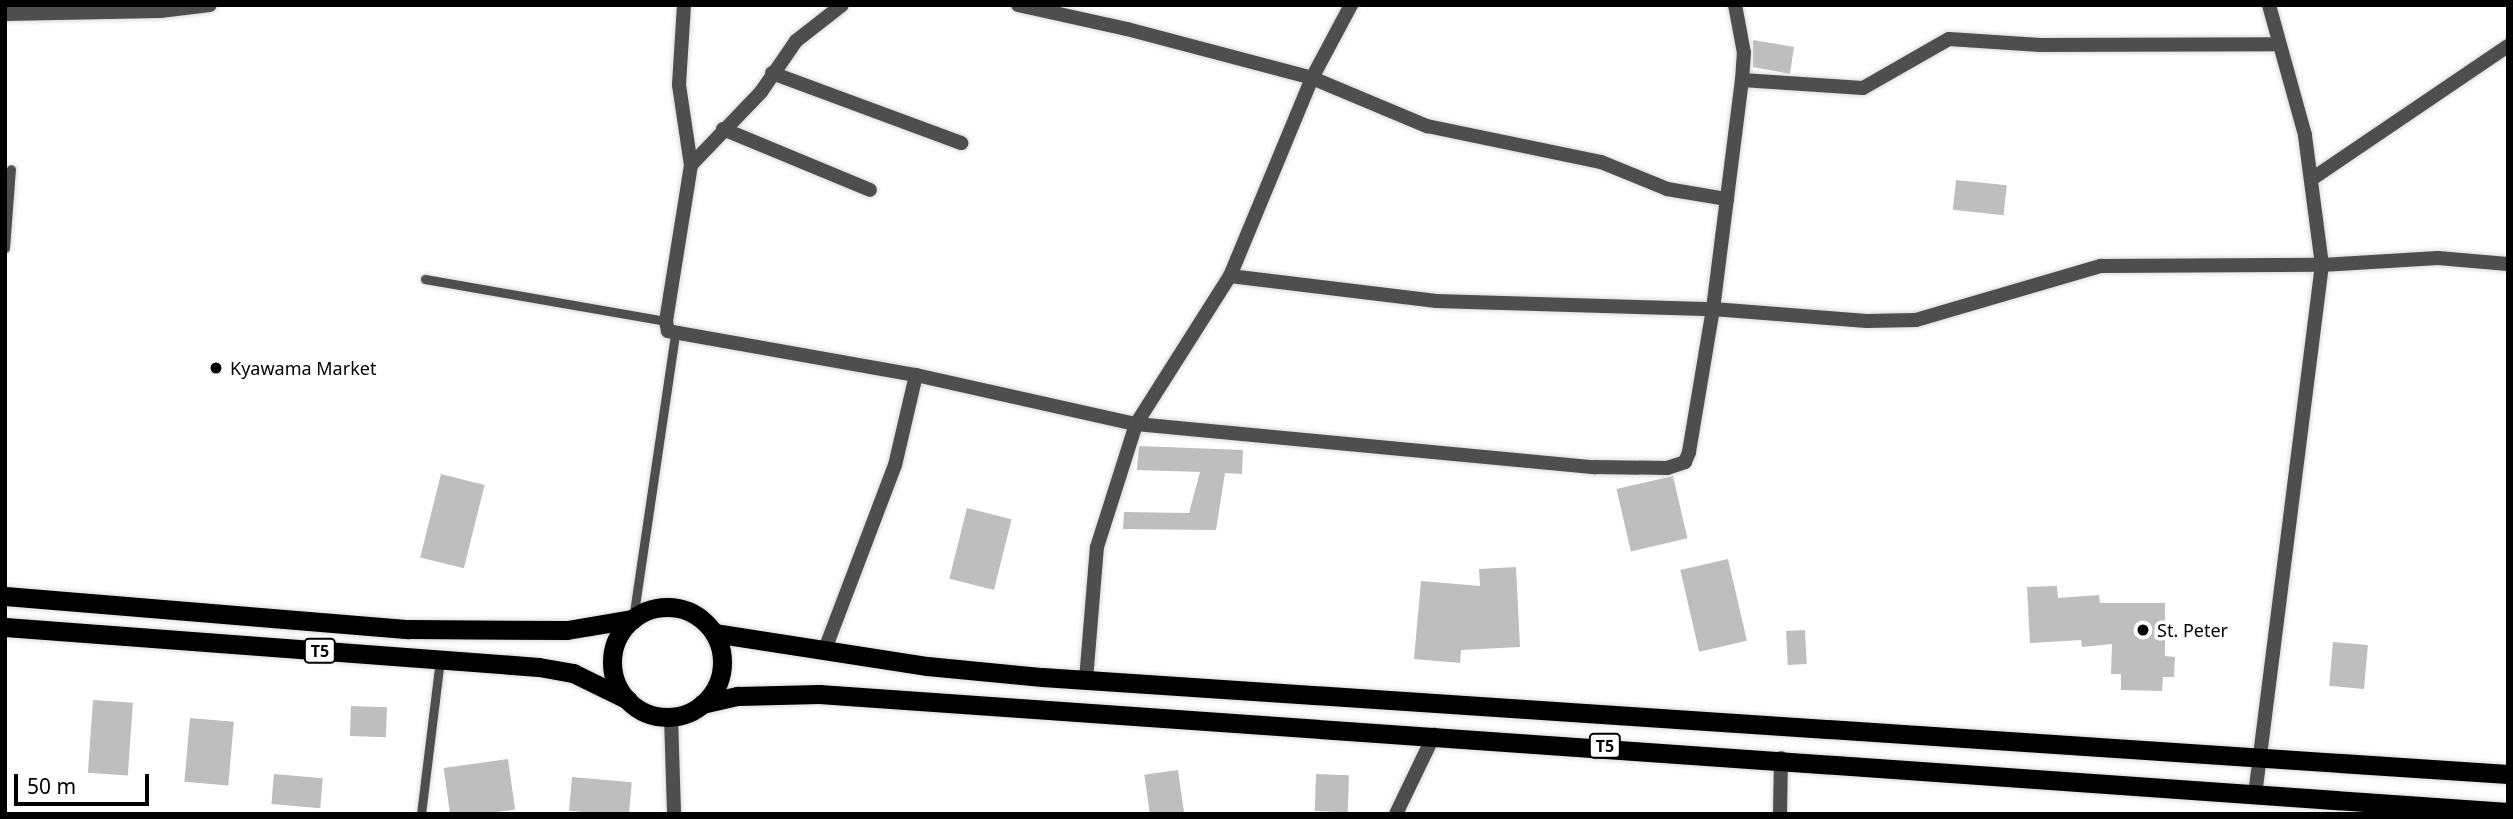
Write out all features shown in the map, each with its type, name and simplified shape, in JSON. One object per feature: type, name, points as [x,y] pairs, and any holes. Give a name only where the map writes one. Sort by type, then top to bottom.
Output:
[{"type":"highway","name":"T5","points":[[5,596],[410,629],[567,630],[633,619],[653,609],[677,608],[698,617],[714,633],[824,652],[1086,680],[2067,747],[2261,755],[2508,774]]},
{"type":"highway","points":[[628,700],[615,681],[612,658],[618,636],[633,619]]},
{"type":"highway","name":"T5","points":[[5,627],[440,660],[573,673],[652,715],[671,717],[702,704],[738,696],[819,694],[1781,758],[2256,795],[2508,811]]},
{"type":"highway","points":[[702,704],[720,676],[721,652],[714,633]]},
{"type":"street","points":[[5,14],[160,11],[210,5]]},
{"type":"street","points":[[684,5],[680,86],[691,164],[666,321],[675,336],[818,354],[1136,424],[1595,467],[1678,466],[1689,452],[1713,309],[1742,80],[1744,53],[1735,5]]},
{"type":"street","points":[[691,164],[723,128],[761,92],[796,41],[842,5]]},
{"type":"street","points":[[1018,5],[1127,29],[1311,78],[1427,126],[1601,162],[1667,189],[1727,199]]},
{"type":"street","points":[[1086,680],[1097,547],[1136,424],[1230,276],[1311,78],[1351,5]]},
{"type":"street","points":[[2256,795],[2322,265],[2313,178],[2269,5]]},
{"type":"street","points":[[1742,80],[1863,88],[1949,39],[2040,45],[2279,44]]},
{"type":"street","points":[[2313,178],[2508,46]]},
{"type":"street","points":[[772,73],[961,143]]},
{"type":"street","points":[[723,128],[870,190]]},
{"type":"street","points":[[1230,276],[1461,303],[1713,309],[1867,321],[1916,320],[2101,266],[2322,265],[2438,258],[2508,264]]},
{"type":"street","points":[[824,652],[895,465],[916,375]]},
{"type":"street","points":[[671,717],[674,814]]},
{"type":"street","points":[[1396,814],[1434,735]]},
{"type":"street","points":[[1780,814],[1781,758]]},
{"type":"lane","points":[[5,248],[11,169]]},
{"type":"lane","points":[[425,279],[666,321]]},
{"type":"lane","points":[[633,619],[675,336]]},
{"type":"lane","points":[[421,814],[440,660]]},
{"type":"building","points":[[1753,40],[1794,47],[1790,74],[1753,67]]},
{"type":"building","points":[[1956,180],[2007,185],[2004,215],[1953,210]]},
{"type":"building","points":[[1139,446],[1243,450],[1242,474],[1225,473],[1216,530],[1123,529],[1124,512],[1189,513],[1200,472],[1137,470]]},
{"type":"building","points":[[441,474],[485,485],[464,568],[420,557]]},
{"type":"building","points":[[1673,476],[1687,538],[1631,551],[1616,489]]},
{"type":"building","points":[[967,508],[1012,519],[994,590],[949,579]]},
{"type":"building","points":[[1728,559],[1747,641],[1699,652],[1680,570]]},
{"type":"building","points":[[1516,567],[1520,647],[1461,650],[1460,663],[1414,659],[1421,581],[1480,586],[1479,569]]},
{"type":"building","points":[[2057,586],[2058,598],[2099,595],[2100,603],[2165,603],[2165,656],[2175,657],[2174,677],[2163,677],[2162,691],[2121,690],[2121,674],[2111,674],[2112,644],[2082,647],[2081,640],[2030,643],[2027,587]]},
{"type":"building","points":[[1805,630],[1807,664],[1788,665],[1786,631]]},
{"type":"building","points":[[2333,642],[2368,645],[2364,689],[2329,686]]},
{"type":"building","points":[[93,700],[133,703],[128,776],[88,773]]},
{"type":"building","points":[[351,706],[387,707],[386,737],[350,736]]},
{"type":"building","points":[[190,718],[234,722],[228,786],[184,782]]},
{"type":"building","points":[[508,759],[515,810],[483,814],[450,814],[444,768]]},
{"type":"building","points":[[1178,770],[1184,814],[1150,814],[1144,775]]},
{"type":"building","points":[[274,774],[323,778],[320,808],[271,804]]},
{"type":"building","points":[[1316,774],[1349,775],[1348,812],[1315,811]]},
{"type":"building","points":[[572,777],[632,782],[629,814],[569,811]]},
{"type":"place","name":"Kyawama Market","points":[[216,368]]},
{"type":"place","name":"St. Peter","points":[[2143,630]]}]
